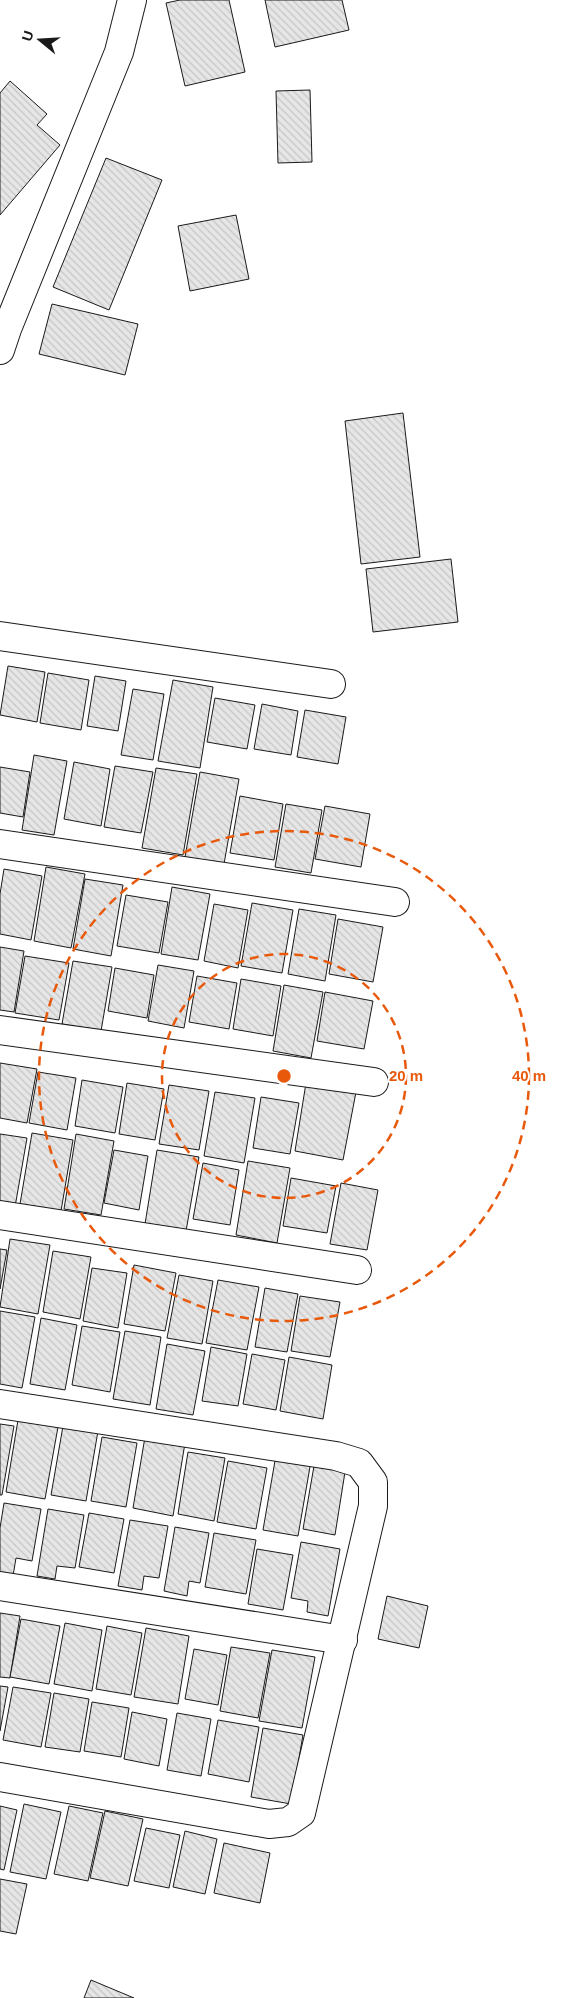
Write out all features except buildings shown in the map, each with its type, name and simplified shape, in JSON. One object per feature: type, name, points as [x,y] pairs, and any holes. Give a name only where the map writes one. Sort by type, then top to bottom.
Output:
[{"type":"street","points":[[2,336],[119,52],[132,0]]},
{"type":"street","points":[[0,636],[331,684]]},
{"type":"street","points":[[0,844],[395,902]]},
{"type":"street","points":[[0,1030],[374,1082]]},
{"type":"street","points":[[0,1214],[357,1270]]},
{"type":"street","points":[[0,1404],[336,1456],[359,1463],[372,1482],[373,1506],[301,1812],[288,1822],[269,1824],[0,1777]]},
{"type":"street","points":[[0,1586],[343,1640]]}]
